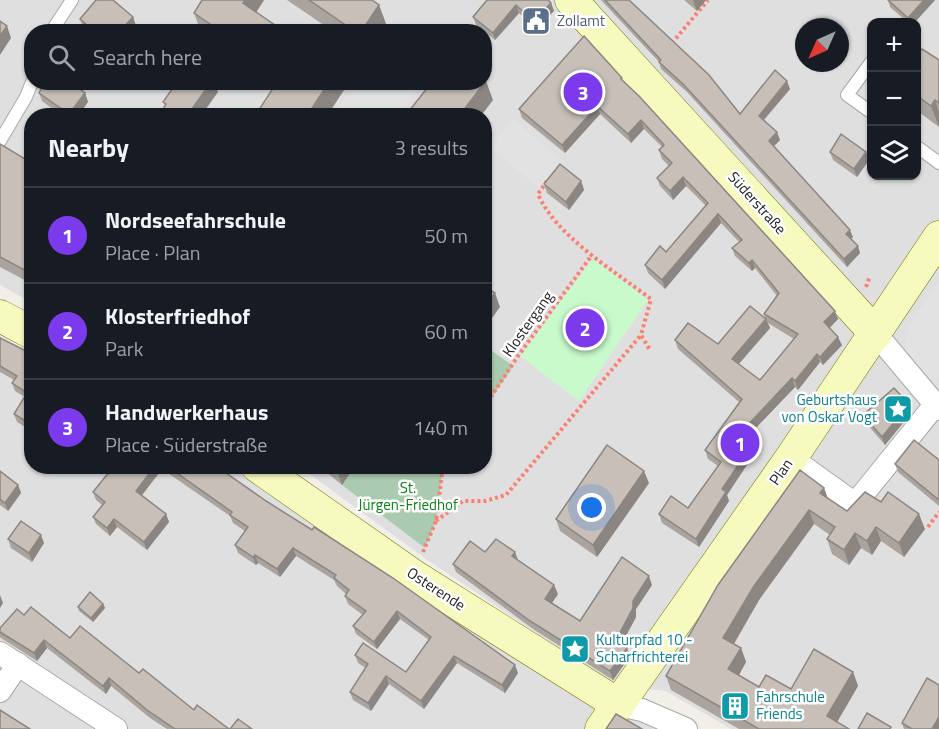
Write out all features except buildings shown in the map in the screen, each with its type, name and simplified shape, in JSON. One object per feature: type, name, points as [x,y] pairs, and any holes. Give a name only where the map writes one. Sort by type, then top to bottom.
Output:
[{"type":"main road","name":"Süderstraße","points":[[571,0],[876,334]]},
{"type":"main road","name":"Plan","points":[[610,717],[876,334],[939,237]]},
{"type":"main road","points":[[0,316],[24,329]]},
{"type":"main road","name":"Osterende","points":[[268,474],[610,717]]},
{"type":"street","name":"Süderstraße","points":[[876,334],[937,407]]},
{"type":"street","points":[[791,458],[855,504],[937,407]]},
{"type":"street","points":[[0,691],[9,659],[116,729]]},
{"type":"street","points":[[610,717],[642,710],[686,729]]},
{"type":"lane","points":[[56,24],[72,0]]},
{"type":"lane","points":[[867,68],[847,95],[867,109]]},
{"type":"lane","points":[[0,141],[29,90]]},
{"type":"lane","points":[[921,150],[939,163]]},
{"type":"path","points":[[643,77],[708,0]]},
{"type":"path","points":[[436,521],[463,501],[485,501],[506,495],[641,335],[651,300],[592,255],[545,212],[538,194],[550,178]]},
{"type":"path","name":"Klostergang","points":[[492,395],[592,255]]},
{"type":"path","points":[[641,335],[650,351]]},
{"type":"path","points":[[414,576],[436,521],[442,474]]},
{"type":"path","points":[[928,527],[939,513]]},
{"type":"shaded area","points":[[0,0],[939,0],[939,729],[731,729],[666,691],[614,685],[426,559],[310,474],[492,474],[492,108],[24,108],[24,298],[0,285]]},
{"type":"shaded area","points":[[350,90],[417,90],[404,108],[337,108]]},
{"type":"shaded area","points":[[513,119],[564,163],[541,189],[492,149],[492,145]]},
{"type":"shaded area","points":[[939,282],[939,377],[934,383],[905,351],[908,327]]},
{"type":"shaded area","points":[[0,336],[24,349],[24,474],[241,474],[404,588],[655,729],[0,729]]},
{"type":"green space","points":[[593,258],[648,300],[579,401],[520,356]]},
{"type":"green space","points":[[492,351],[513,366],[492,397]]},
{"type":"green space","name":"St. Jürgen-Friedhof","points":[[350,474],[442,474],[436,521],[425,548],[342,485]]},
{"type":"place","name":"Zollamt","points":[[536,21]]},
{"type":"place","name":"Handwerkerhaus","points":[[583,92]]},
{"type":"place","name":"Klosterfriedhof","points":[[585,328]]},
{"type":"place","name":"Geburtshaus von Oskar Vogt","points":[[898,409]]},
{"type":"place","name":"Nordseefahrschule","points":[[740,443]]},
{"type":"place","name":"Kulturpfad 10 - Scharfrichterei","points":[[575,649]]},
{"type":"place","name":"Fahrschule Friends","points":[[735,706]]}]
